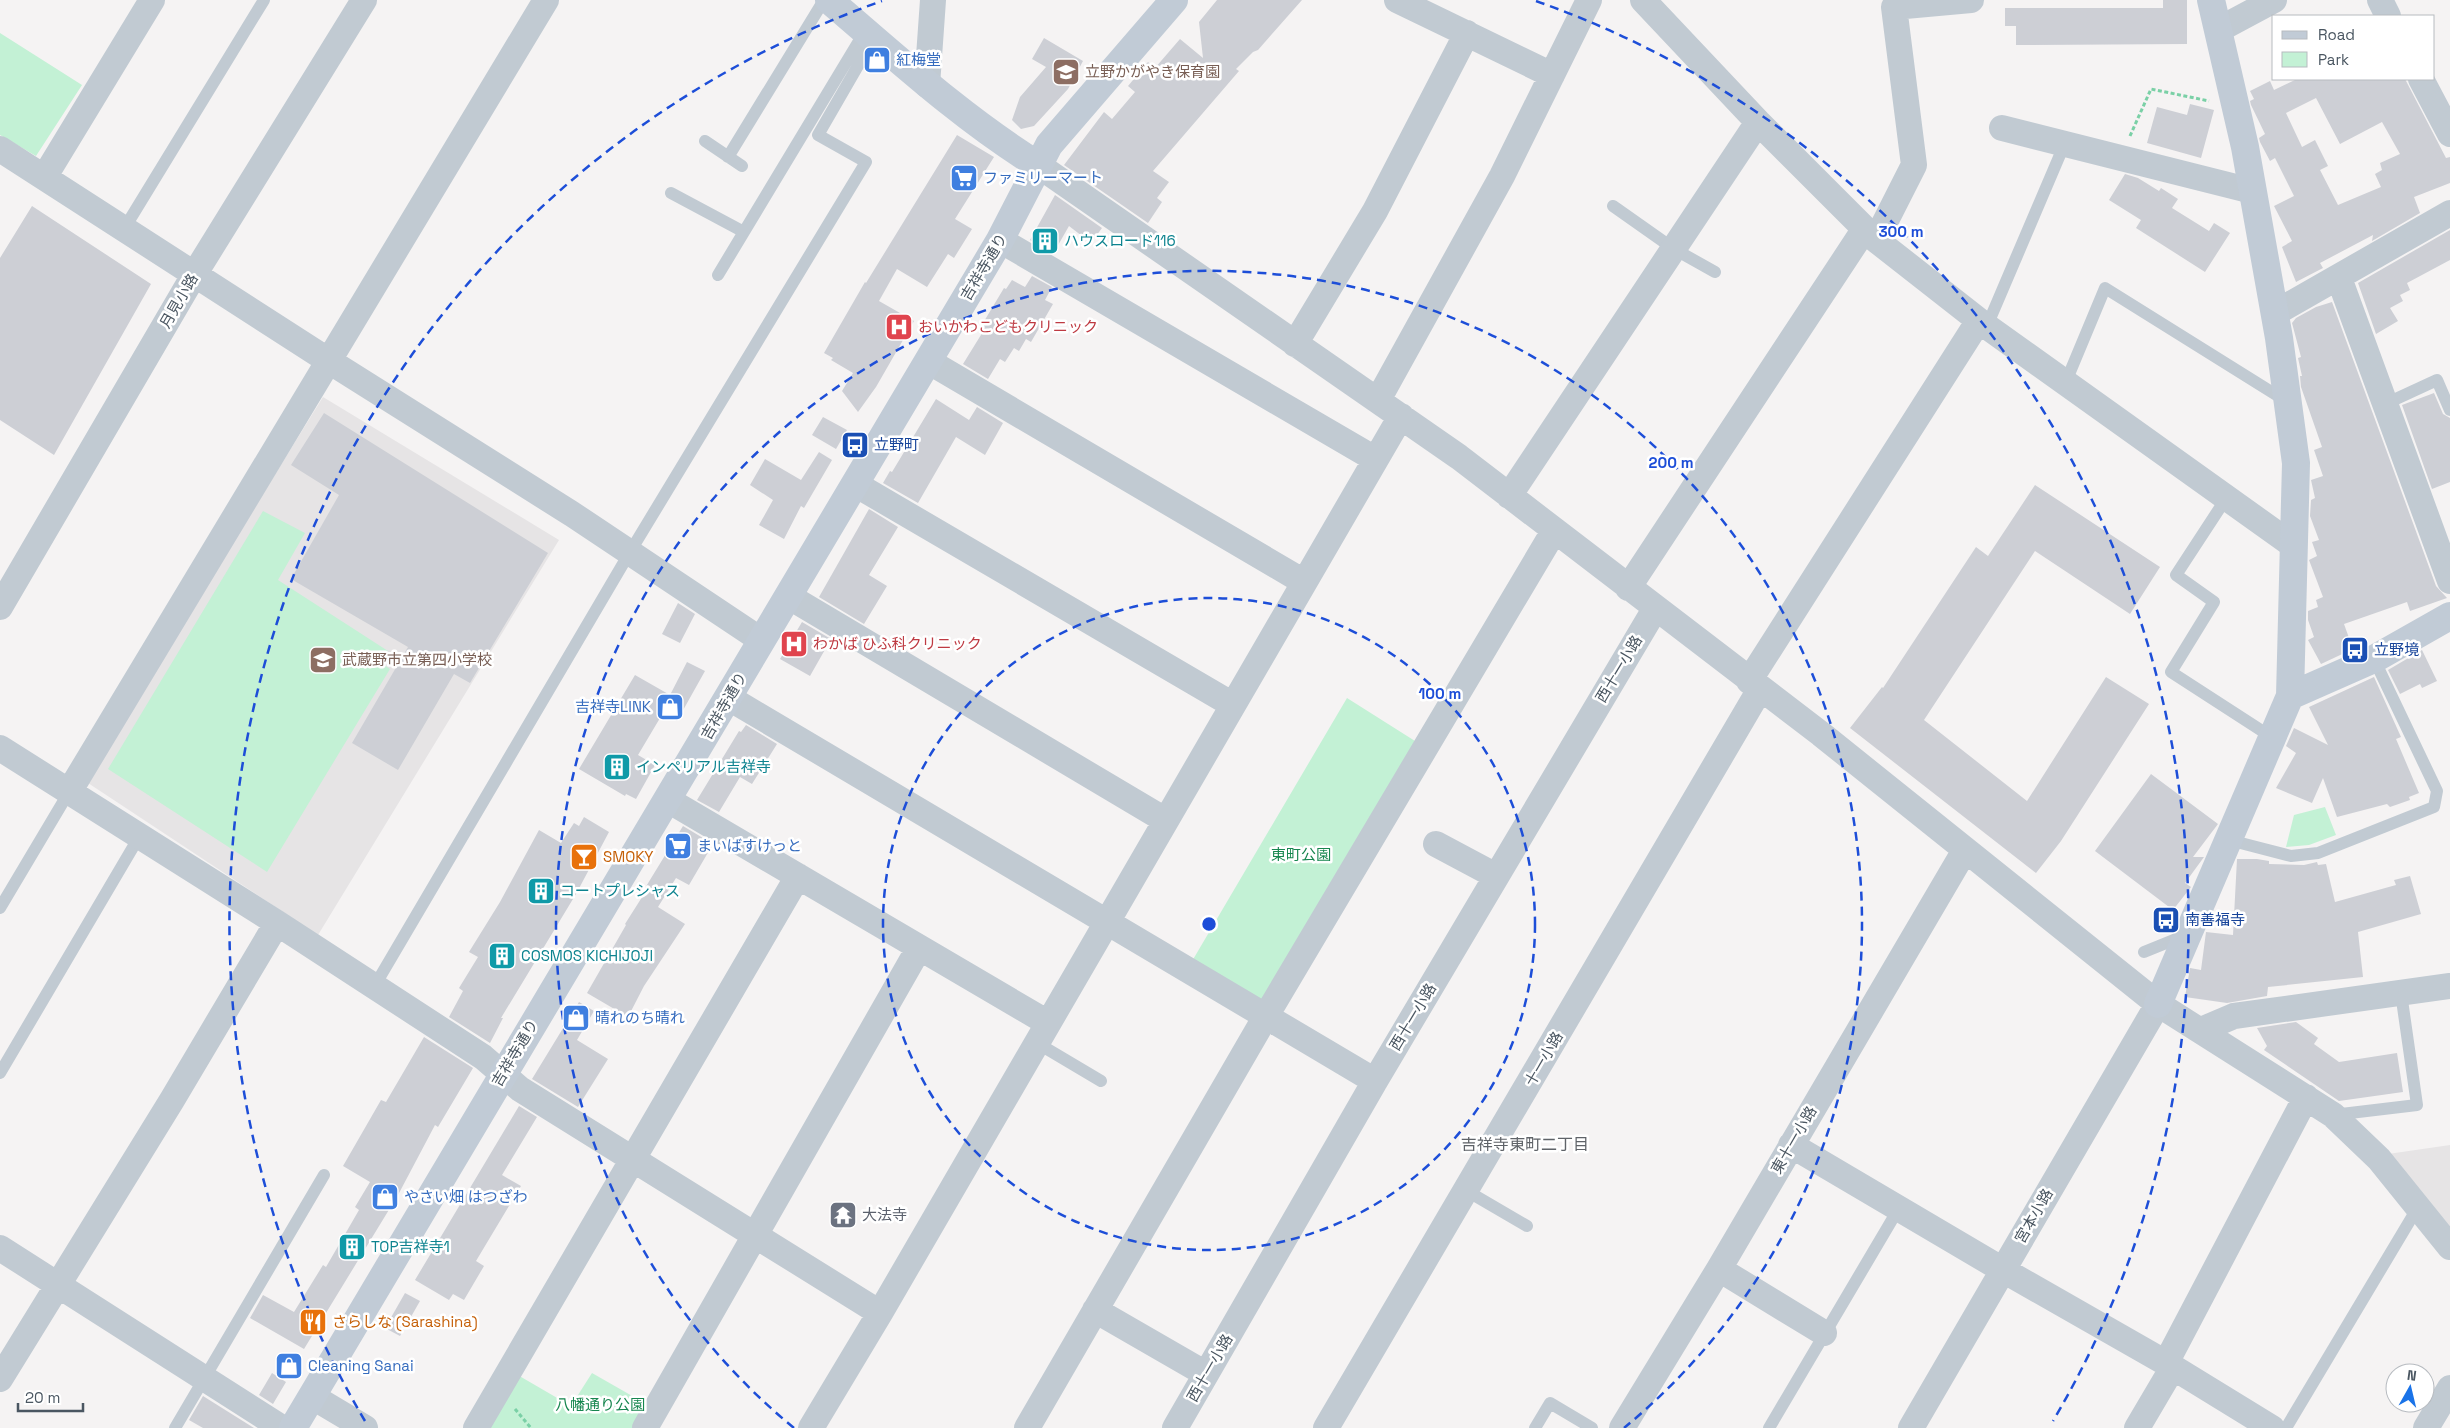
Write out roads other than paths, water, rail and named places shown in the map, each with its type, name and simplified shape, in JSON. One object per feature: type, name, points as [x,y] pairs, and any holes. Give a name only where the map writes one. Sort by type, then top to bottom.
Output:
[{"type":"main road","points":[[829,0],[926,85],[1038,165]]},
{"type":"main road","name":"吉祥寺通り","points":[[293,1428],[1000,240],[1049,145],[1174,0]]},
{"type":"main road","points":[[2158,1004],[2190,934],[2290,696],[2296,463],[2275,313],[2236,106],[2211,0]]},
{"type":"main road","points":[[2290,696],[2374,659],[2450,616]]},
{"type":"street","points":[[45,176],[152,0]]},
{"type":"street","name":"月見小路","points":[[0,607],[194,275],[364,0]]},
{"type":"street","points":[[69,792],[546,0]]},
{"type":"street","points":[[926,85],[933,0]]},
{"type":"street","points":[[1397,0],[1441,9],[1466,33],[1552,75]]},
{"type":"street","points":[[1378,400],[1502,176],[1589,0]]},
{"type":"street","points":[[1643,0],[1758,122],[1870,235],[1982,323],[2065,384],[2294,546]]},
{"type":"street","points":[[1628,588],[1870,235],[1914,165],[1894,7],[1971,0]]},
{"type":"street","points":[[2218,30],[2274,0]]},
{"type":"street","points":[[2380,0],[2388,15]]},
{"type":"street","points":[[1295,344],[1375,211],[1466,33]]},
{"type":"street","points":[[2422,80],[2450,134]]},
{"type":"street","points":[[1509,496],[1758,122]]},
{"type":"street","points":[[2002,128],[2252,191]]},
{"type":"street","points":[[0,149],[45,176],[194,275],[630,552],[761,640]]},
{"type":"street","points":[[1038,165],[1401,416],[1509,496],[1821,734],[2158,1004],[2333,1116],[2379,1159],[2450,1248]]},
{"type":"street","points":[[2275,313],[2450,213]]},
{"type":"street","points":[[1000,240],[1375,459]]},
{"type":"street","points":[[2339,278],[2450,581]]},
{"type":"street","name":"十一小路","points":[[1326,1428],[1467,1191],[1755,685],[1974,328],[1982,323]]},
{"type":"street","points":[[928,361],[1304,582]]},
{"type":"street","points":[[811,1428],[880,1313],[1401,416]]},
{"type":"street","points":[[855,484],[1233,705]]},
{"type":"street","points":[[1027,1428],[1266,1016],[1554,531]]},
{"type":"street","points":[[788,596],[1165,820]]},
{"type":"street","name":"西十一小路","points":[[1175,1428],[1375,1081],[1655,609]]},
{"type":"street","points":[[729,698],[1375,1081]]},
{"type":"street","points":[[0,748],[139,838],[277,923],[483,1057],[520,1089],[634,1158],[880,1313]]},
{"type":"street","points":[[668,800],[919,948],[1042,1033]]},
{"type":"street","points":[[1436,844],[1496,876]]},
{"type":"street","name":"東十一小路","points":[[1622,1428],[1965,850]]},
{"type":"street","points":[[476,1428],[798,876]]},
{"type":"street","points":[[0,1378],[172,1100],[277,923]]},
{"type":"street","points":[[645,1428],[919,948]]},
{"type":"street","points":[[2201,1030],[2234,1016],[2450,986]]},
{"type":"street","name":"宮本小路","points":[[1911,1428],[2158,1004]]},
{"type":"street","points":[[2136,1428],[2306,1097]]},
{"type":"street","points":[[1791,1145],[2003,1270],[2170,1365],[2272,1428]]},
{"type":"street","points":[[0,1248],[282,1428]]},
{"type":"street","points":[[1718,1269],[1824,1333]]},
{"type":"street","points":[[1095,1310],[1206,1374]]},
{"type":"street","points":[[2426,1428],[2450,1388]]},
{"type":"street","points":[[313,1397],[365,1428]]},
{"type":"lane","points":[[124,229],[264,0]]},
{"type":"lane","points":[[728,157],[824,0]]},
{"type":"lane","points":[[718,275],[870,34]]},
{"type":"lane","points":[[374,987],[630,552],[866,162],[818,134],[870,34]]},
{"type":"lane","points":[[705,141],[742,166]]},
{"type":"lane","points":[[1982,323],[1990,319],[2065,143]]},
{"type":"lane","points":[[671,193],[744,232]]},
{"type":"lane","points":[[1614,206],[1674,249],[1715,272]]},
{"type":"lane","points":[[2065,384],[2105,288],[2288,402]]},
{"type":"lane","points":[[2385,404],[2436,380],[2450,410]]},
{"type":"lane","points":[[2227,497],[2176,576],[2214,602],[2171,672],[2273,738]]},
{"type":"lane","points":[[2229,840],[2291,856],[2318,853],[2434,807],[2437,791],[2374,659]]},
{"type":"lane","points":[[0,908],[69,792]]},
{"type":"lane","points":[[0,1073],[139,838]]},
{"type":"lane","points":[[2144,952],[2190,934]]},
{"type":"lane","points":[[2333,1116],[2417,1105],[2401,993]]},
{"type":"lane","points":[[1042,1033],[1101,1081]]},
{"type":"lane","points":[[175,1428],[324,1176]]},
{"type":"lane","points":[[1467,1191],[1527,1226]]},
{"type":"lane","points":[[2286,1428],[2418,1207]]},
{"type":"lane","points":[[1770,1428],[1899,1208]]},
{"type":"lane","points":[[1535,1428],[1550,1403],[1592,1428]]},
{"type":"place","name":"紅梅堂","points":[[877,60]]},
{"type":"place","name":"立野かがやき保育園","points":[[1066,72]]},
{"type":"place","name":"ファミリーマート","points":[[964,178]]},
{"type":"place","name":"ハウスロード116","points":[[1045,241]]},
{"type":"place","name":"おいかわこどもクリニック","points":[[899,327]]},
{"type":"place","name":"立野町","points":[[855,445]]},
{"type":"place","name":"わかば ひふ科クリニック","points":[[794,644]]},
{"type":"place","name":"立野境","points":[[2355,650]]},
{"type":"place","name":"武蔵野市立第四小学校","points":[[323,660]]},
{"type":"place","name":"吉祥寺LINK","points":[[670,707]]},
{"type":"place","name":"インペリアル吉祥寺","points":[[617,767]]},
{"type":"place","name":"まいばすけっと","points":[[678,846]]},
{"type":"place","name":"SMOKY","points":[[584,857]]},
{"type":"place","name":"コートプレシャス","points":[[541,891]]},
{"type":"place","name":"南善福寺","points":[[2166,920]]},
{"type":"place","name":"COSMOS KICHIJOJI","points":[[502,956]]},
{"type":"place","name":"晴れのち晴れ","points":[[576,1018]]},
{"type":"place","name":"やさい畑 はつざわ","points":[[385,1197]]},
{"type":"place","name":"大法寺","points":[[843,1215]]},
{"type":"place","name":"TOP吉祥寺1","points":[[352,1247]]},
{"type":"place","name":"さらしな (Sarashina)","points":[[313,1322]]},
{"type":"place","name":"Cleaning Sanai","points":[[289,1366]]},
{"type":"district","name":"吉祥寺東町二丁目","points":[[1525,1144]]},
{"type":"park label","name":"東町公園","points":[[1301,855]]},
{"type":"park label","name":"八幡通り公園","points":[[600,1405]]}]
